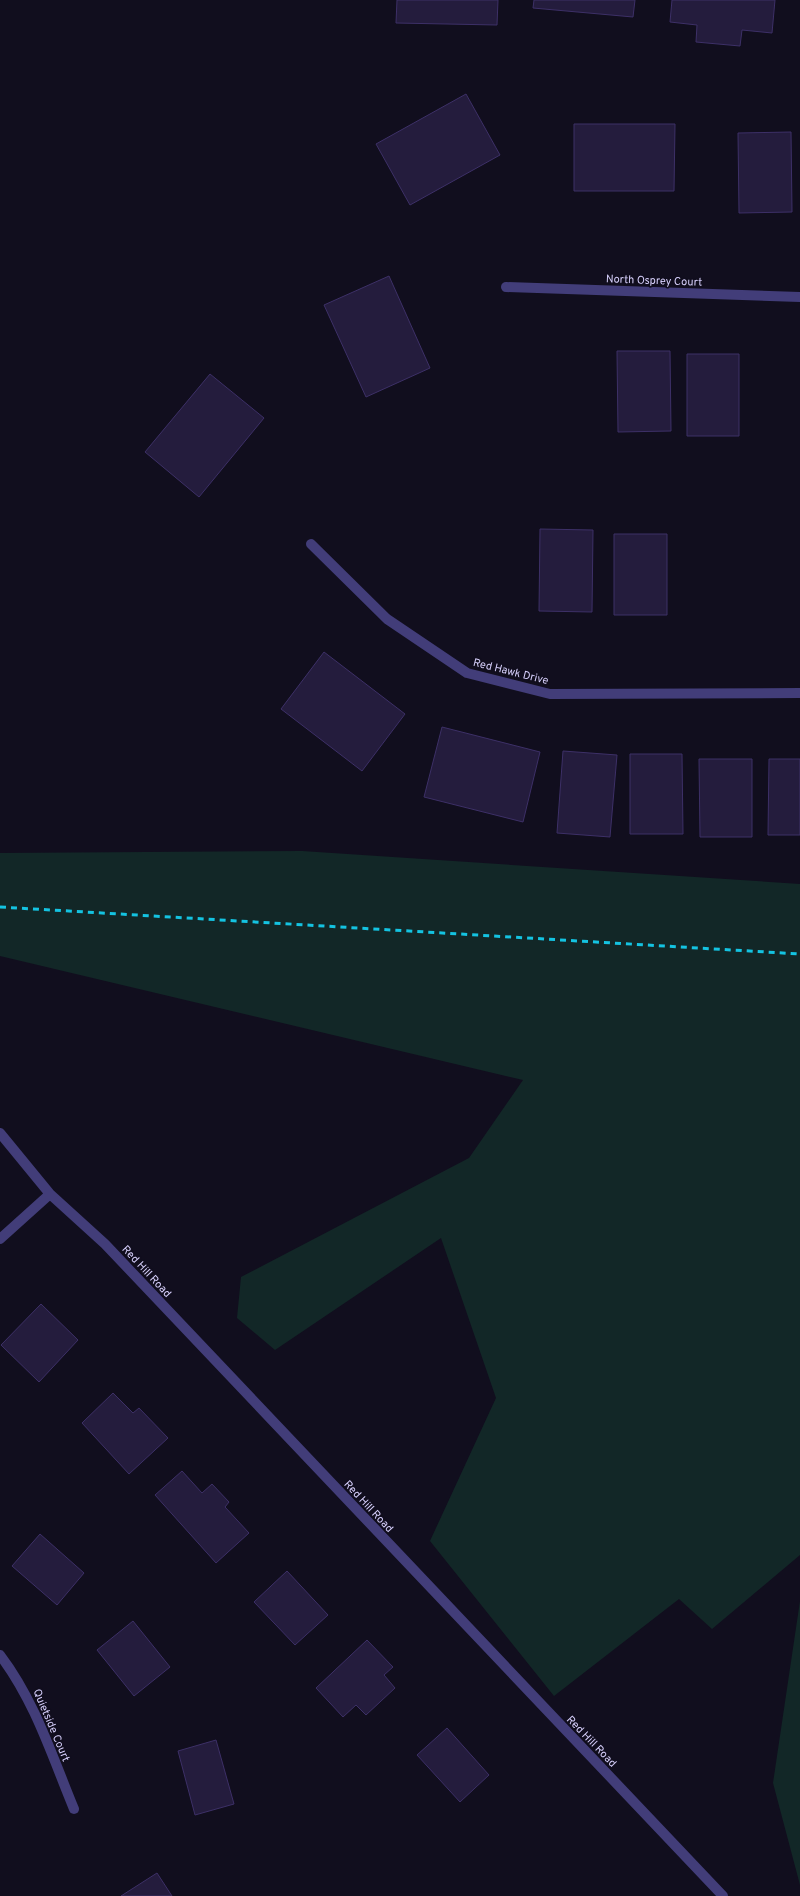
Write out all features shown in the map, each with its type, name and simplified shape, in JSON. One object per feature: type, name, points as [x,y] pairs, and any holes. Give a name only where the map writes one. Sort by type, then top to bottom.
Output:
[{"type":"street","name":"North Osprey Court","points":[[506,287],[800,297]]},
{"type":"street","name":"Red Hawk Drive","points":[[311,544],[387,619],[467,674],[550,694],[800,693]]},
{"type":"street","name":"Red Hill Road","points":[[0,1132],[50,1194],[105,1244],[723,1896]]},
{"type":"street","points":[[0,1240],[50,1194]]},
{"type":"street","name":"Quietside Court","points":[[0,1655],[14,1673],[30,1700],[74,1810]]},
{"type":"green space","points":[[302,851],[800,884],[800,1555],[712,1629],[679,1599],[554,1696],[430,1541],[496,1398],[441,1238],[275,1350],[237,1318],[241,1277],[469,1158],[523,1080],[0,956],[0,853]]},
{"type":"green space","points":[[800,1601],[800,1885],[773,1783]]},
{"type":"building","points":[[397,0],[498,0],[497,25],[396,23]]},
{"type":"building","points":[[534,0],[635,0],[633,17],[533,8]]},
{"type":"building","points":[[672,0],[775,0],[772,33],[742,30],[740,46],[696,42],[697,25],[670,22]]},
{"type":"building","points":[[466,94],[500,155],[410,205],[376,144]]},
{"type":"building","points":[[574,124],[675,124],[674,191],[574,191]]},
{"type":"building","points":[[791,132],[792,212],[739,213],[738,133]]},
{"type":"building","points":[[389,276],[430,368],[366,397],[324,305]]},
{"type":"building","points":[[617,351],[670,351],[671,431],[618,432]]},
{"type":"building","points":[[687,354],[739,354],[739,436],[687,436]]},
{"type":"building","points":[[210,374],[264,418],[199,497],[145,452]]},
{"type":"building","points":[[540,529],[593,530],[592,612],[539,611]]},
{"type":"building","points":[[614,534],[667,534],[667,615],[614,615]]},
{"type":"building","points":[[324,652],[405,714],[362,771],[281,709]]},
{"type":"building","points":[[442,727],[540,752],[523,822],[424,797]]},
{"type":"building","points":[[563,751],[617,755],[610,837],[557,833]]},
{"type":"building","points":[[630,754],[682,754],[683,834],[630,834]]},
{"type":"building","points":[[699,759],[752,759],[752,837],[700,837]]},
{"type":"building","points":[[769,759],[800,759],[800,835],[768,835]]},
{"type":"building","points":[[41,1304],[78,1340],[39,1382],[1,1345]]},
{"type":"building","points":[[113,1393],[133,1413],[139,1408],[168,1438],[129,1474],[82,1423]]},
{"type":"building","points":[[182,1471],[202,1493],[212,1484],[229,1502],[225,1507],[249,1533],[216,1563],[155,1495]]},
{"type":"building","points":[[40,1534],[84,1573],[57,1605],[12,1566]]},
{"type":"building","points":[[287,1571],[328,1615],[295,1645],[254,1602]]},
{"type":"building","points":[[133,1621],[170,1667],[134,1696],[97,1650]]},
{"type":"building","points":[[367,1640],[393,1667],[384,1675],[395,1688],[366,1715],[356,1705],[343,1717],[316,1688]]},
{"type":"building","points":[[447,1728],[489,1775],[460,1802],[417,1755]]},
{"type":"building","points":[[216,1740],[234,1804],[195,1815],[178,1751]]},
{"type":"building","points":[[157,1873],[172,1896],[121,1896]]},
{"type":"railway","points":[[0,907],[800,954]]}]
